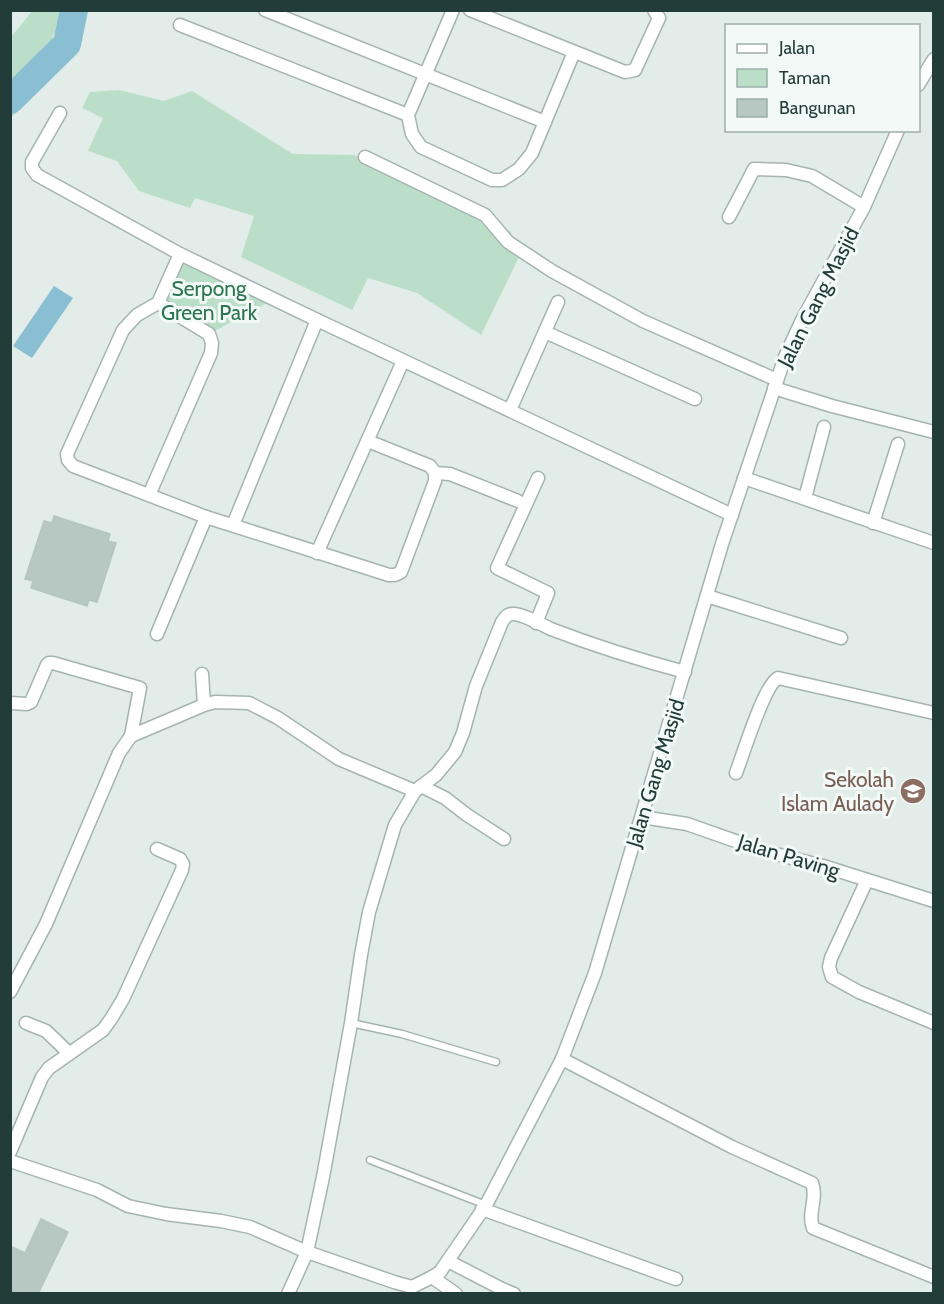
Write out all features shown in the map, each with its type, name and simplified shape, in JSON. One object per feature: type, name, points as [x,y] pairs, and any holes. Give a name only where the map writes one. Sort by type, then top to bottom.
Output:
[{"type":"street","points":[[265,10],[545,122]]},
{"type":"street","points":[[453,10],[408,115],[412,134],[421,147],[492,180],[502,180],[519,169],[532,153],[574,52]]},
{"type":"street","points":[[471,10],[626,72],[635,70],[659,18],[654,10]]},
{"type":"street","points":[[180,25],[408,115]]},
{"type":"street","points":[[920,82],[933,59]]},
{"type":"street","points":[[60,113],[32,162],[32,168],[37,175],[180,254],[732,515]]},
{"type":"street","name":"Jalan Gang Masjid","points":[[10,1161],[97,1190],[128,1206],[250,1227],[353,1270],[412,1287],[432,1277],[448,1261],[484,1207],[562,1059],[596,973],[707,596],[776,384],[802,320],[864,207],[897,132]]},
{"type":"street","points":[[365,157],[484,215],[508,242],[552,271],[643,321],[776,384],[832,406],[933,432]]},
{"type":"street","points":[[729,217],[754,169],[786,170],[812,176],[864,207]]},
{"type":"street","points":[[180,254],[158,303],[137,315],[123,330],[67,454],[72,465],[206,517],[317,553],[395,575],[401,572],[435,481],[435,473],[430,466],[368,441]]},
{"type":"street","points":[[510,410],[558,302]]},
{"type":"street","points":[[149,495],[211,353],[212,343],[209,334],[158,303]]},
{"type":"street","points":[[233,525],[316,320]]},
{"type":"street","points":[[545,332],[694,399]]},
{"type":"street","points":[[317,553],[403,361]]},
{"type":"street","points":[[805,498],[824,427]]},
{"type":"street","points":[[873,523],[898,444]]},
{"type":"street","points":[[435,473],[450,474],[518,501]]},
{"type":"street","points":[[536,622],[548,593],[497,568],[538,478]]},
{"type":"street","points":[[744,478],[933,543]]},
{"type":"street","points":[[157,634],[206,517]]},
{"type":"street","points":[[707,596],[841,638]]},
{"type":"street","points":[[288,1293],[307,1252],[323,1177],[369,912],[395,825],[418,789],[436,775],[455,752],[463,733],[476,686],[502,622],[512,614],[640,660],[685,672]]},
{"type":"street","points":[[10,704],[31,702],[49,663],[140,688],[131,736],[116,760],[46,924],[10,992]]},
{"type":"street","points":[[202,674],[204,705]]},
{"type":"street","points":[[736,773],[766,694],[772,681],[778,678],[933,713]]},
{"type":"street","points":[[131,736],[214,702],[249,703],[278,718],[339,759],[445,798],[459,810],[504,839]]},
{"type":"street","name":"Jalan Paving","points":[[642,818],[687,824],[764,851],[933,901]]},
{"type":"street","points":[[10,1152],[42,1077],[49,1068],[103,1030],[123,999],[182,870],[183,864],[180,859],[157,849]]},
{"type":"street","points":[[867,880],[831,958],[829,967],[832,977],[859,992],[933,1023]]},
{"type":"street","points":[[26,1023],[46,1031],[69,1053]]},
{"type":"street","points":[[562,1059],[732,1147],[812,1182],[815,1190],[815,1203],[810,1220],[813,1228],[933,1277]]},
{"type":"street","points":[[484,1207],[676,1279]]},
{"type":"street","points":[[448,1261],[514,1293]]},
{"type":"street","points":[[432,1277],[454,1293]]},
{"type":"lane","points":[[351,1023],[402,1034],[496,1062]]},
{"type":"lane","points":[[370,1160],[484,1207]]},
{"type":"green space","points":[[33,10],[78,11],[52,36],[67,59],[11,118],[11,37]]},
{"type":"green space","points":[[119,90],[164,101],[192,91],[293,154],[354,155],[488,217],[498,229],[510,231],[521,253],[481,335],[417,293],[368,278],[352,310],[241,257],[254,216],[195,198],[190,208],[139,191],[117,161],[88,151],[103,118],[82,108],[90,92]]},
{"type":"green space","name":"Serpong Green Park","points":[[180,254],[274,299],[209,334],[158,303]]},
{"type":"water","points":[[54,286],[73,298],[32,358],[13,346]]},
{"type":"building","points":[[54,516],[110,534],[108,541],[116,543],[97,602],[89,600],[87,606],[31,588],[33,581],[25,579],[44,521],[52,523]]},
{"type":"building","points":[[41,1219],[68,1232],[38,1294],[10,1294],[10,1246],[25,1253]]},
{"type":"waterway","points":[[10,100],[67,44],[74,10]]},
{"type":"place","name":"Sekolah Islam Aulady","points":[[913,791]]}]
